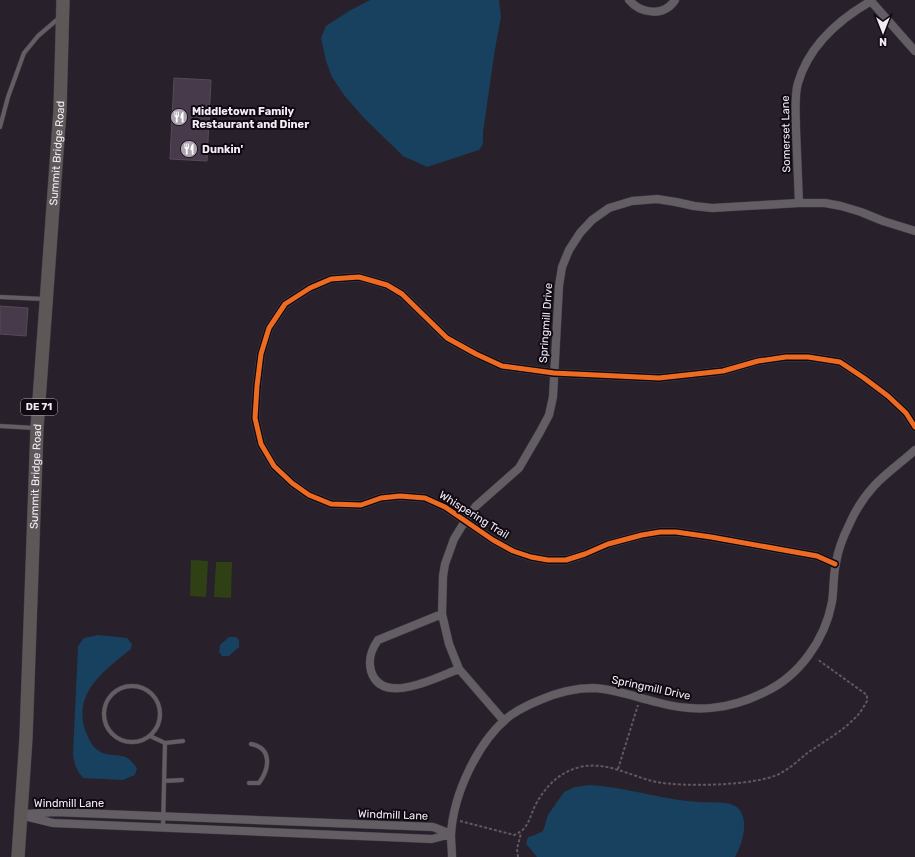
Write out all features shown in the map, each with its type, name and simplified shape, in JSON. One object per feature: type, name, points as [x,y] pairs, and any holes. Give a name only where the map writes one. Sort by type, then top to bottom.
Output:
[{"type":"main road","name":"Summit Bridge Road","points":[[18,857],[26,738],[37,428],[60,110],[63,0]]},
{"type":"street","points":[[629,0],[638,8],[651,12],[662,10],[670,6],[675,0]]},
{"type":"street","points":[[871,1],[915,51]]},
{"type":"street","name":"Somerset Lane","points":[[799,202],[796,111],[797,84],[807,60],[822,39],[851,13],[871,1]]},
{"type":"street","name":"Springmill Drive","points":[[504,721],[459,669],[449,644],[442,614],[442,589],[445,564],[454,539],[476,506],[519,468],[548,416],[553,397],[558,286],[562,267],[569,250],[580,233],[592,220],[610,208],[632,201],[656,199],[712,208],[799,202],[825,203],[841,206],[915,231]]},
{"type":"street","name":"Whispering Trail","points":[[835,564],[816,556],[676,532],[642,534],[608,544],[566,560],[548,560],[531,557],[513,551],[493,540],[445,507],[426,498],[400,496],[381,498],[361,505],[331,504],[309,495],[287,479],[274,466],[261,444],[255,418],[261,354],[269,328],[285,304],[310,288],[331,279],[358,277],[387,285],[402,294],[447,338],[502,366],[554,373],[659,378],[723,371],[758,361],[808,357],[840,362],[888,396],[906,413],[915,426]]},
{"type":"street","name":"Springmill Drive","points":[[452,857],[451,834],[456,807],[469,769],[483,745],[504,721],[527,706],[550,696],[570,690],[591,688],[612,690],[678,708],[701,709],[727,706],[766,692],[784,680],[804,662],[826,624],[832,604],[835,564],[849,524],[862,501],[874,486],[915,450]]},
{"type":"street","points":[[442,614],[378,640],[370,656],[372,673],[375,680],[382,685],[389,689],[397,689],[416,686],[459,669]]},
{"type":"street","name":"Windmill Lane","points":[[20,815],[54,812],[433,827],[451,834]]},
{"type":"street","name":"Windmill Lane","points":[[20,815],[53,823],[163,828],[432,839],[451,834]]},
{"type":"lane","points":[[0,127],[8,97],[24,53],[38,36],[63,15]]},
{"type":"lane","points":[[0,296],[47,300]]},
{"type":"lane","points":[[0,426],[37,428]]},
{"type":"lane","points":[[128,685],[142,687],[151,692],[158,701],[161,716],[158,725],[150,736],[142,740],[132,742],[124,741],[111,733],[106,726],[103,716],[104,707],[108,698],[115,690],[128,685]]},
{"type":"lane","points":[[150,736],[165,743],[183,741]]},
{"type":"lane","points":[[163,828],[165,743]]},
{"type":"lane","points":[[249,783],[260,783],[265,774],[268,761],[263,749],[250,744]]},
{"type":"lane","points":[[164,781],[182,780]]},
{"type":"path","points":[[518,857],[517,849],[521,833],[526,827],[536,803],[549,784],[565,772],[580,767],[596,765],[618,769],[657,782],[693,784],[740,782],[780,774],[857,716],[868,701],[867,695],[809,654]]},
{"type":"path","points":[[618,769],[640,698]]},
{"type":"path","points":[[454,819],[514,835],[521,833]]},
{"type":"green space","points":[[191,560],[208,561],[206,597],[190,596]]},
{"type":"green space","points":[[216,562],[232,562],[231,598],[214,597]]},
{"type":"water","points":[[370,0],[499,0],[501,17],[483,132],[483,144],[479,150],[427,167],[403,156],[363,117],[344,95],[332,77],[326,61],[321,38],[326,26],[349,11]]},
{"type":"water","points":[[98,635],[127,638],[132,644],[131,649],[102,674],[87,693],[83,704],[82,716],[85,730],[95,748],[104,753],[125,757],[129,759],[137,768],[135,775],[123,780],[83,778],[77,769],[73,757],[78,646],[84,638]]},
{"type":"water","points":[[229,637],[236,637],[239,640],[239,647],[229,656],[222,656],[219,652],[220,645]]},
{"type":"water","points":[[590,785],[617,788],[685,801],[725,803],[734,805],[742,813],[744,819],[744,832],[738,852],[735,857],[537,857],[526,844],[528,837],[543,831],[548,815],[564,792],[575,787]]},
{"type":"building","points":[[174,78],[211,80],[207,161],[170,159]]},
{"type":"building","points":[[0,306],[28,308],[26,336],[0,334]]},
{"type":"cycle path","points":[[835,564],[817,556],[676,532],[660,532],[642,535],[608,544],[566,560],[548,560],[531,557],[513,551],[493,540],[445,507],[425,498],[400,496],[381,498],[361,505],[331,504],[309,495],[292,483],[274,466],[261,444],[255,418],[257,386],[261,354],[269,328],[285,304],[310,288],[331,279],[359,277],[387,285],[402,294],[447,338],[502,366],[554,373],[659,378],[723,371],[758,361],[786,357],[808,357],[840,362],[888,396],[906,413],[915,427]]},
{"type":"place","name":"Middletown Family Restaurant and Diner","points":[[179,117]]},
{"type":"place","name":"Dunkin'","points":[[189,149]]}]
